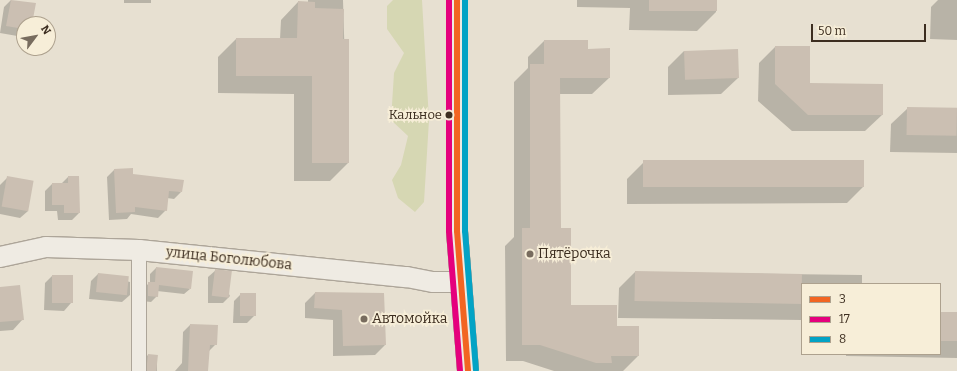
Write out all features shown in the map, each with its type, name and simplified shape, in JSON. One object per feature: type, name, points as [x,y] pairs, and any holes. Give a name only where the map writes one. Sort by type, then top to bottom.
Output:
[{"type":"street","points":[[457,0],[456,140],[459,282],[468,371]]},
{"type":"street","name":"улица Боголюбова","points":[[0,257],[46,247],[139,250],[433,282],[459,282]]},
{"type":"street","points":[[139,250],[139,371]]},
{"type":"green space","points":[[393,0],[422,0],[429,120],[424,202],[415,212],[398,198],[392,180],[401,165],[408,136],[391,120],[394,73],[404,53],[387,29],[387,6]]},
{"type":"building","points":[[11,0],[36,3],[34,16],[16,16],[16,28],[6,26]]},
{"type":"building","points":[[649,0],[717,0],[717,11],[649,11]]},
{"type":"building","points":[[298,1],[315,2],[315,8],[344,9],[343,39],[349,39],[349,163],[312,163],[312,76],[236,76],[236,38],[297,38]]},
{"type":"building","points":[[544,40],[588,40],[588,49],[610,48],[610,78],[560,78],[561,228],[571,228],[571,305],[617,305],[617,326],[639,326],[639,356],[611,356],[612,363],[596,363],[540,345],[522,345],[522,228],[530,228],[530,64],[544,64]]},
{"type":"building","points":[[775,46],[810,46],[810,83],[883,84],[883,115],[808,115],[775,84]]},
{"type":"building","points":[[738,49],[739,78],[685,80],[684,51]]},
{"type":"building","points":[[907,107],[957,108],[957,136],[907,135]]},
{"type":"building","points":[[643,160],[864,160],[864,187],[643,187]]},
{"type":"building","points":[[133,168],[133,174],[184,180],[182,192],[169,191],[167,211],[135,207],[135,212],[116,213],[114,169]]},
{"type":"building","points":[[7,176],[34,181],[28,211],[2,207]]},
{"type":"building","points":[[68,176],[79,176],[80,213],[64,213],[64,205],[52,205],[52,183],[68,183]]},
{"type":"building","points":[[156,267],[193,271],[191,289],[159,285],[158,297],[148,296],[148,282],[155,282]]},
{"type":"building","points":[[215,269],[232,271],[229,298],[212,296]]},
{"type":"building","points":[[635,271],[802,274],[801,304],[634,301]]},
{"type":"building","points":[[98,273],[129,276],[127,295],[96,292]]},
{"type":"building","points":[[52,275],[73,275],[73,303],[52,303]]},
{"type":"building","points":[[20,285],[24,320],[0,322],[0,287]]},
{"type":"building","name":"Автомойка","points":[[315,292],[384,293],[386,345],[343,346],[342,310],[314,308]]},
{"type":"building","points":[[240,293],[256,293],[256,316],[240,316]]},
{"type":"building","points":[[941,312],[957,312],[957,341],[941,341]]},
{"type":"building","points":[[190,324],[218,325],[217,345],[210,345],[208,371],[188,371]]},
{"type":"building","points":[[148,354],[158,355],[156,371],[146,371]]},
{"type":"transit line","name":"17","points":[[449,0],[449,231],[460,371]]},
{"type":"transit line","name":"3","points":[[457,0],[457,231],[468,371]]},
{"type":"transit line","name":"8","points":[[465,0],[465,231],[476,370]]},
{"type":"place","name":"Кальное","points":[[449,115]]},
{"type":"place","name":"Пятёрочка","points":[[530,254]]},
{"type":"place","name":"Автомойка","points":[[364,319]]}]
